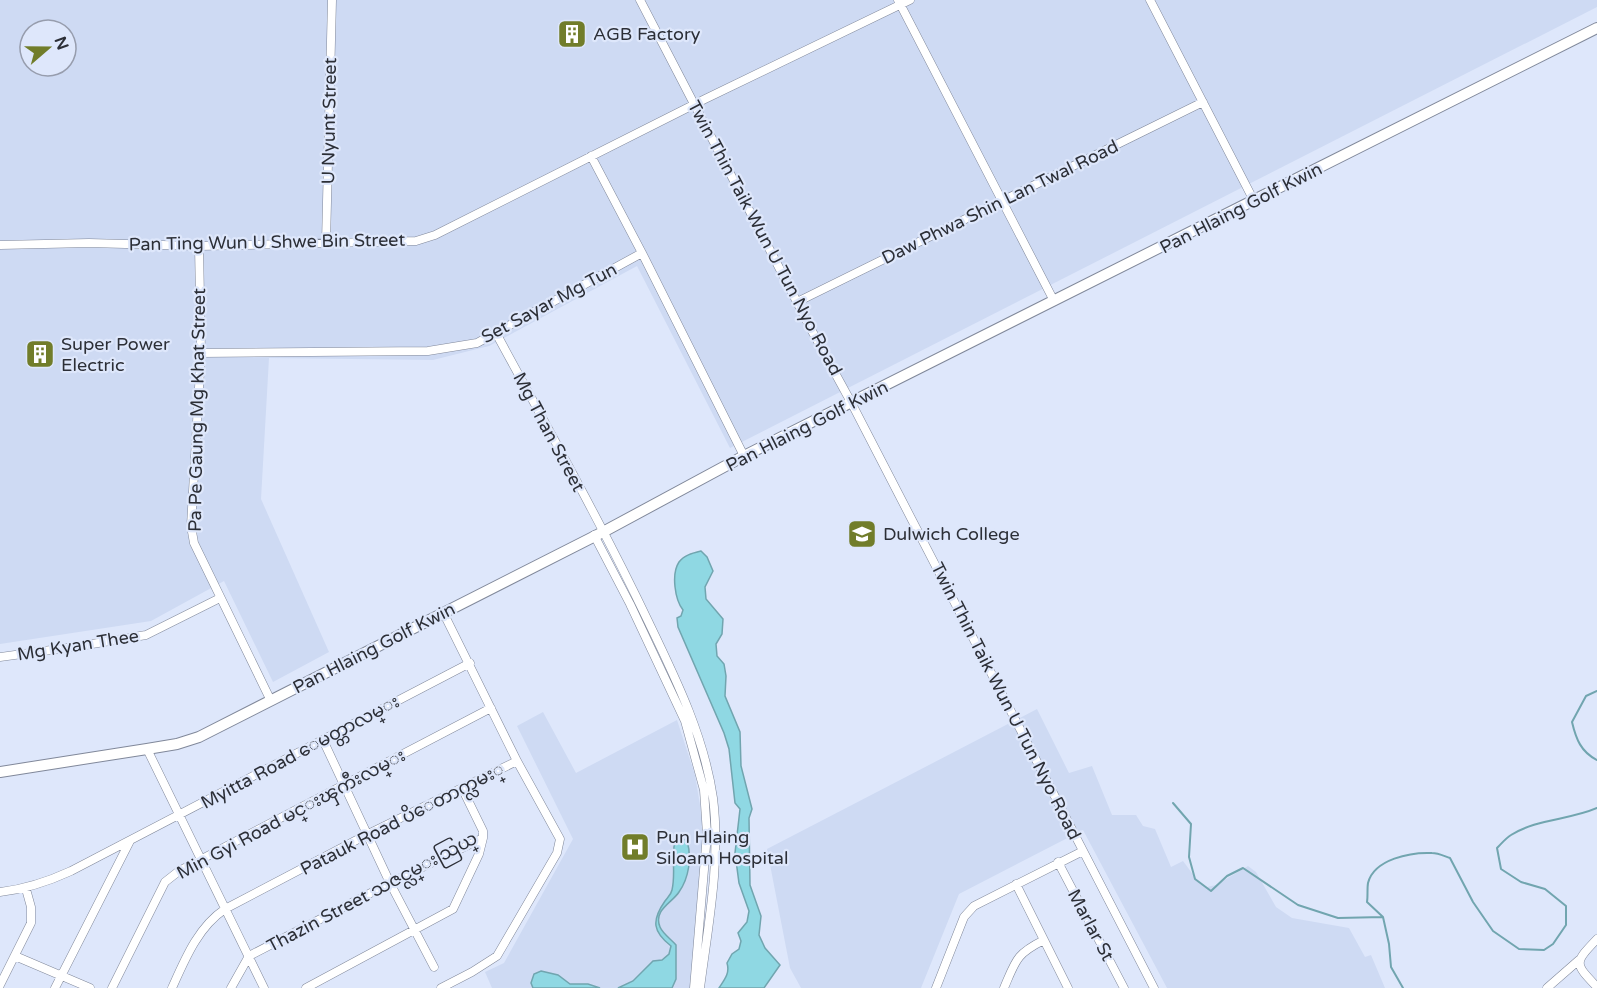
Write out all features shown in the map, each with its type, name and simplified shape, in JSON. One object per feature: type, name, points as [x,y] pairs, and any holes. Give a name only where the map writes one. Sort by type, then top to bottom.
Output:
[{"type":"street","name":"U Nyunt Street","points":[[326,242],[332,0]]},
{"type":"street","name":"Twin Thin Taik Wun U Tun Nyo Road","points":[[640,0],[1154,988]]},
{"type":"street","name":"Pan Ting Wun U Shwe Bin Street","points":[[0,245],[90,243],[200,246],[416,241],[435,235],[899,2],[910,0]]},
{"type":"street","points":[[1149,0],[1254,201]]},
{"type":"street","points":[[899,2],[1054,301]]},
{"type":"street","name":"Pan Hlaing Golf Kwin","points":[[0,772],[177,744],[199,737],[744,456],[852,404],[1597,28]]},
{"type":"street","name":"Daw Phwa Shin Lan Twal Road","points":[[797,302],[1203,102]]},
{"type":"street","points":[[591,156],[744,456]]},
{"type":"street","name":"Pa Pe Gaung Mg Khat Street","points":[[200,246],[201,352],[191,526],[194,543],[271,701]]},
{"type":"street","name":"Set Sayar Mg Tun","points":[[201,352],[428,351],[477,343],[642,253]]},
{"type":"street","name":"Mg Than Street","points":[[496,333],[598,533]]},
{"type":"street","points":[[598,533],[685,721],[704,790],[707,834],[694,988]]},
{"type":"street","points":[[598,533],[633,590],[683,694],[702,747],[713,799],[715,858],[700,988]]},
{"type":"street","name":"Mg Kyan Thee","points":[[0,657],[146,635],[220,598]]},
{"type":"street","name":"Patauk Road ပိေတာက္လမး္","points":[[172,988],[186,958],[214,916],[368,834],[517,761],[443,612]]},
{"type":"street","name":"Myitta Road ေမတ္တာလမ္း","points":[[0,892],[26,889],[48,882],[470,663]]},
{"type":"street","name":"Min Gyi Road မင္းၾကီးလမ္း","points":[[112,988],[165,882],[179,871],[491,708]]},
{"type":"street","points":[[323,740],[390,883],[434,967]]},
{"type":"street","points":[[147,749],[264,988]]},
{"type":"street","points":[[441,988],[497,956],[557,853],[560,839],[517,761]]},
{"type":"street","name":"Thazin Street သဇင္လမ္းသြယ္","points":[[231,988],[249,956],[483,838],[483,831],[462,788]]},
{"type":"street","points":[[306,988],[453,909],[479,854],[483,838]]},
{"type":"street","points":[[55,988],[130,841]]},
{"type":"street","points":[[936,988],[964,917],[974,906],[1083,851]]},
{"type":"street","name":"Marlar St","points":[[1058,862],[1124,988]]},
{"type":"street","points":[[1016,884],[1068,988]]},
{"type":"street","points":[[0,985],[31,923],[31,907],[26,889]]},
{"type":"street","points":[[1547,988],[1579,960],[1597,939]]},
{"type":"street","points":[[1006,987],[1017,956],[1025,949],[1044,940]]},
{"type":"street","points":[[15,956],[90,988]]},
{"type":"street","points":[[1579,960],[1581,969],[1597,987]]},
{"type":"shaded area","points":[[0,0],[1597,0],[1597,7],[730,448],[637,266],[489,346],[433,360],[269,358],[261,499],[329,652],[273,682],[224,581],[151,621],[0,644]]},
{"type":"shaded area","points":[[1037,709],[1069,773],[1092,766],[1112,815],[1136,815],[1143,826],[1155,829],[1171,867],[1183,861],[1200,884],[1207,887],[1216,885],[1248,866],[1256,872],[1276,907],[1292,918],[1349,928],[1365,957],[1371,955],[1385,988],[1167,988],[1083,830],[959,894],[921,988],[801,988],[790,968],[767,849]]},
{"type":"shaded area","name":"Pun Hlaing Siloam Hospital","points":[[543,712],[576,773],[677,720],[695,775],[703,823],[703,856],[691,988],[492,988],[485,972],[504,963],[573,839],[517,726]]},
{"type":"water","points":[[701,551],[707,557],[713,571],[705,587],[706,599],[723,619],[722,634],[716,644],[717,656],[724,664],[725,696],[740,732],[741,766],[752,809],[749,818],[750,885],[761,916],[759,935],[765,948],[780,965],[764,988],[719,988],[727,973],[727,963],[732,954],[739,949],[741,941],[738,933],[747,922],[749,911],[739,883],[735,853],[740,809],[735,803],[729,749],[678,627],[677,618],[681,616],[683,610],[675,587],[675,573],[683,558]]},
{"type":"water","points":[[681,838],[687,841],[689,847],[687,874],[679,892],[664,907],[659,916],[660,927],[676,945],[676,979],[672,988],[618,988],[633,981],[653,961],[662,960],[669,954],[671,946],[660,936],[656,920],[660,908],[672,892],[675,841]]},
{"type":"water","points":[[541,971],[558,975],[570,984],[588,984],[600,988],[533,988],[531,983],[534,974]]},
{"type":"waterway","points":[[1597,691],[1586,696],[1572,722],[1580,744],[1597,760]]},
{"type":"waterway","points":[[1173,803],[1191,824],[1189,857],[1195,879],[1211,891],[1227,876],[1243,868],[1298,905],[1338,918],[1383,917]]},
{"type":"waterway","points":[[1403,988],[1391,967],[1383,917],[1367,902],[1368,883],[1378,868],[1394,859],[1414,854],[1434,853],[1450,858],[1473,902],[1493,931],[1519,949],[1544,950],[1553,944],[1566,925],[1566,906],[1545,889],[1521,882],[1501,869],[1497,848],[1509,836],[1521,830],[1597,808]]},
{"type":"place","name":"AGB Factory","points":[[572,34]]},
{"type":"place","name":"Super Power Electric","points":[[40,354]]},
{"type":"place","name":"Dulwich College","points":[[862,534]]},
{"type":"place","name":"Pun Hlaing Siloam Hospital","points":[[635,847]]}]
